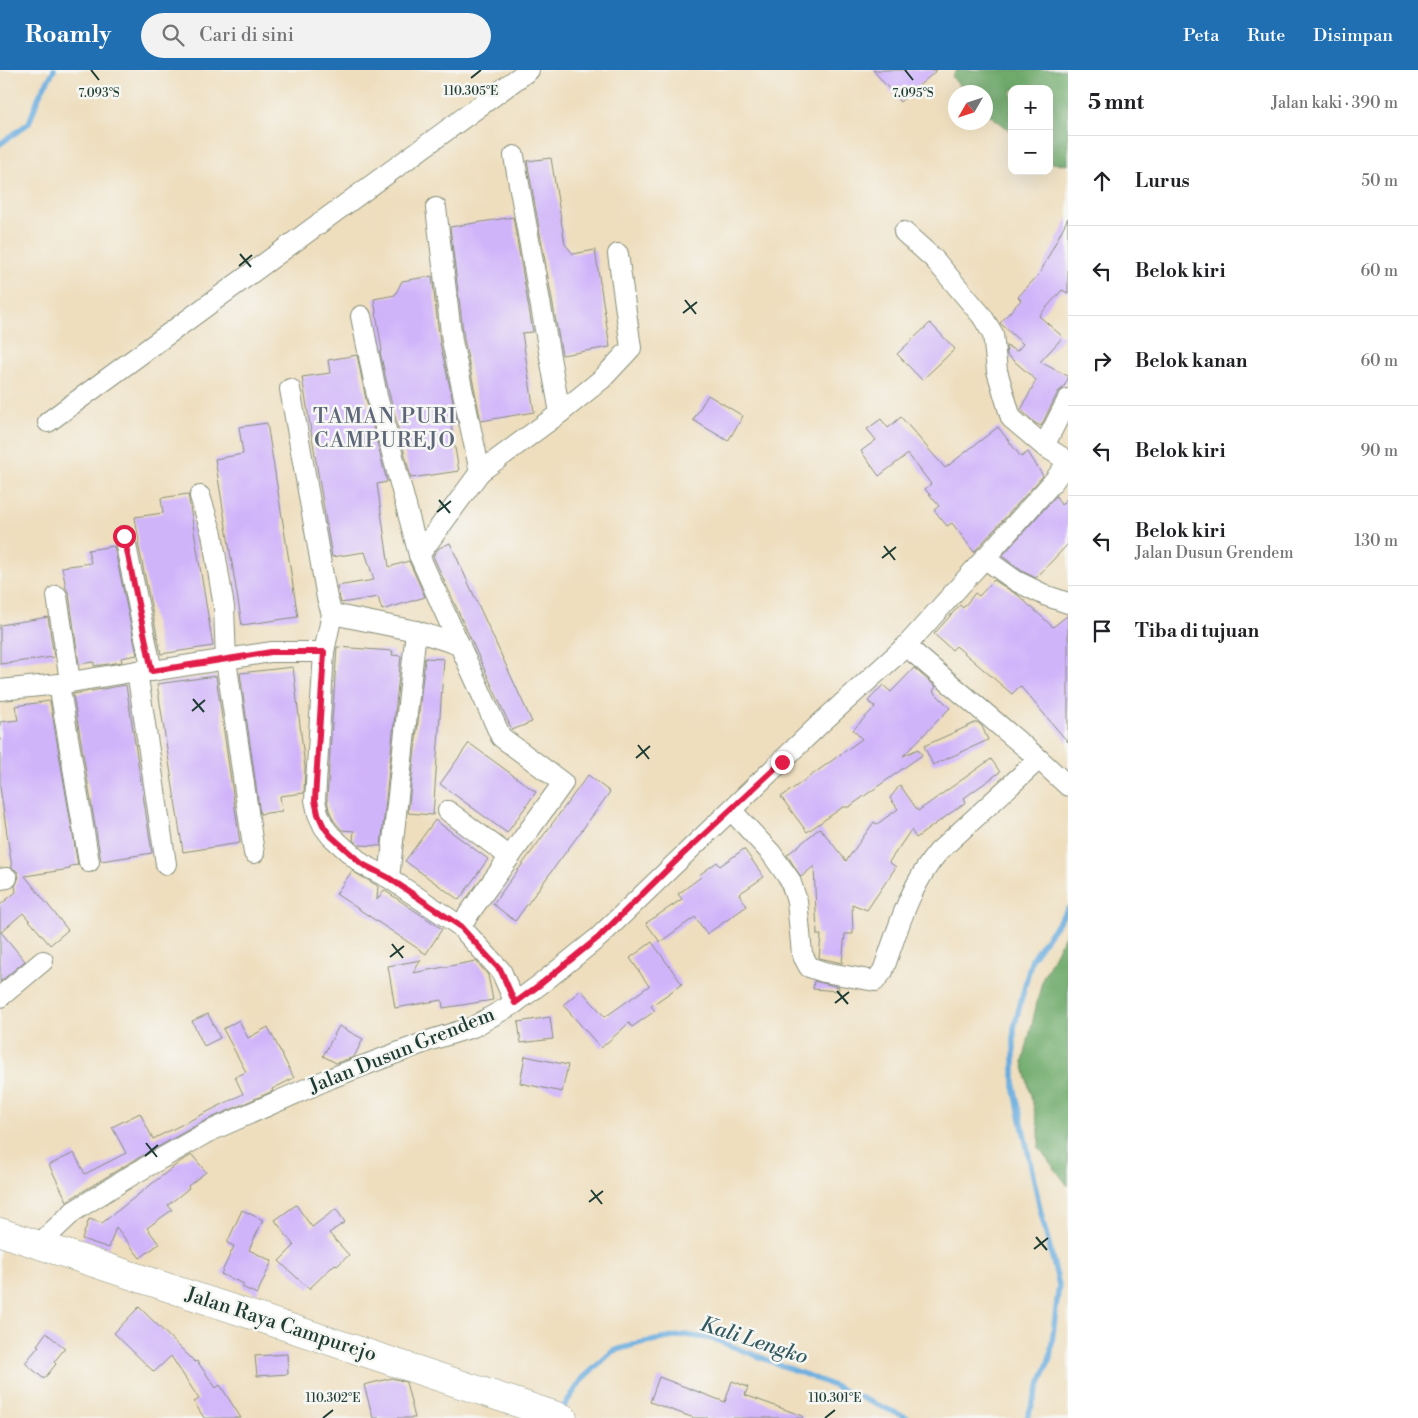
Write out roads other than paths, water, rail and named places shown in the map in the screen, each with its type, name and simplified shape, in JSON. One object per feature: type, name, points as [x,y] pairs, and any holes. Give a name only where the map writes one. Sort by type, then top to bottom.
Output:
[{"type":"main road","name":"Jalan Raya Campurejo","points":[[0,1232],[563,1418]]},
{"type":"street","points":[[48,422],[529,70]]},
{"type":"street","points":[[514,156],[560,414]]},
{"type":"street","points":[[436,208],[452,341],[480,472]]},
{"type":"street","name":"Jalan Dusun Grendem","points":[[39,1244],[74,1212],[132,1175],[208,1132],[331,1078],[473,1026],[515,1003],[542,983],[599,937],[822,722],[906,646],[1053,482],[1068,461],[1044,446],[1011,418],[997,372],[992,334],[982,316],[934,258],[904,232]]},
{"type":"street","points":[[419,555],[480,472],[560,414],[602,378],[631,348],[618,254]]},
{"type":"street","points":[[361,316],[376,396],[419,555],[501,737],[563,782],[460,926]]},
{"type":"street","points":[[290,390],[327,598],[332,614],[324,652],[315,800],[318,814],[331,836],[362,864],[389,878],[460,926],[501,971],[515,1003]]},
{"type":"street","points":[[1044,446],[1068,399]]},
{"type":"street","points":[[200,496],[212,534],[224,607],[226,660],[254,852]]},
{"type":"street","points":[[124,536],[145,671],[166,864]]},
{"type":"street","points":[[984,558],[1016,581],[1047,596],[1068,603]]},
{"type":"street","points":[[58,596],[64,683],[89,862]]},
{"type":"street","points":[[332,614],[416,631],[460,645]]},
{"type":"street","points":[[389,878],[416,631]]},
{"type":"street","points":[[906,646],[1068,786]]},
{"type":"street","points":[[0,690],[64,683],[271,652],[324,652]]},
{"type":"street","points":[[731,810],[771,853],[790,880],[797,901],[802,954],[809,967],[824,972],[875,981],[883,971],[914,888],[928,864],[939,851],[1039,759]]},
{"type":"street","points":[[448,811],[510,857]]},
{"type":"street","points":[[0,997],[43,961]]},
{"type":"waterway","points":[[0,144],[29,123],[39,96],[54,70]]},
{"type":"waterway","name":"Kali Lengko","points":[[1027,1418],[1050,1358],[1059,1285],[1041,1213],[1014,1086],[1014,1028],[1032,958],[1068,909]]},
{"type":"waterway","name":"Kali Lengko","points":[[562,1409],[583,1378],[613,1351],[640,1343],[685,1335],[713,1339],[822,1381],[908,1418]]},
{"type":"district","name":"TAMAN PURI CAMPUREJO","points":[[385,429]]}]
